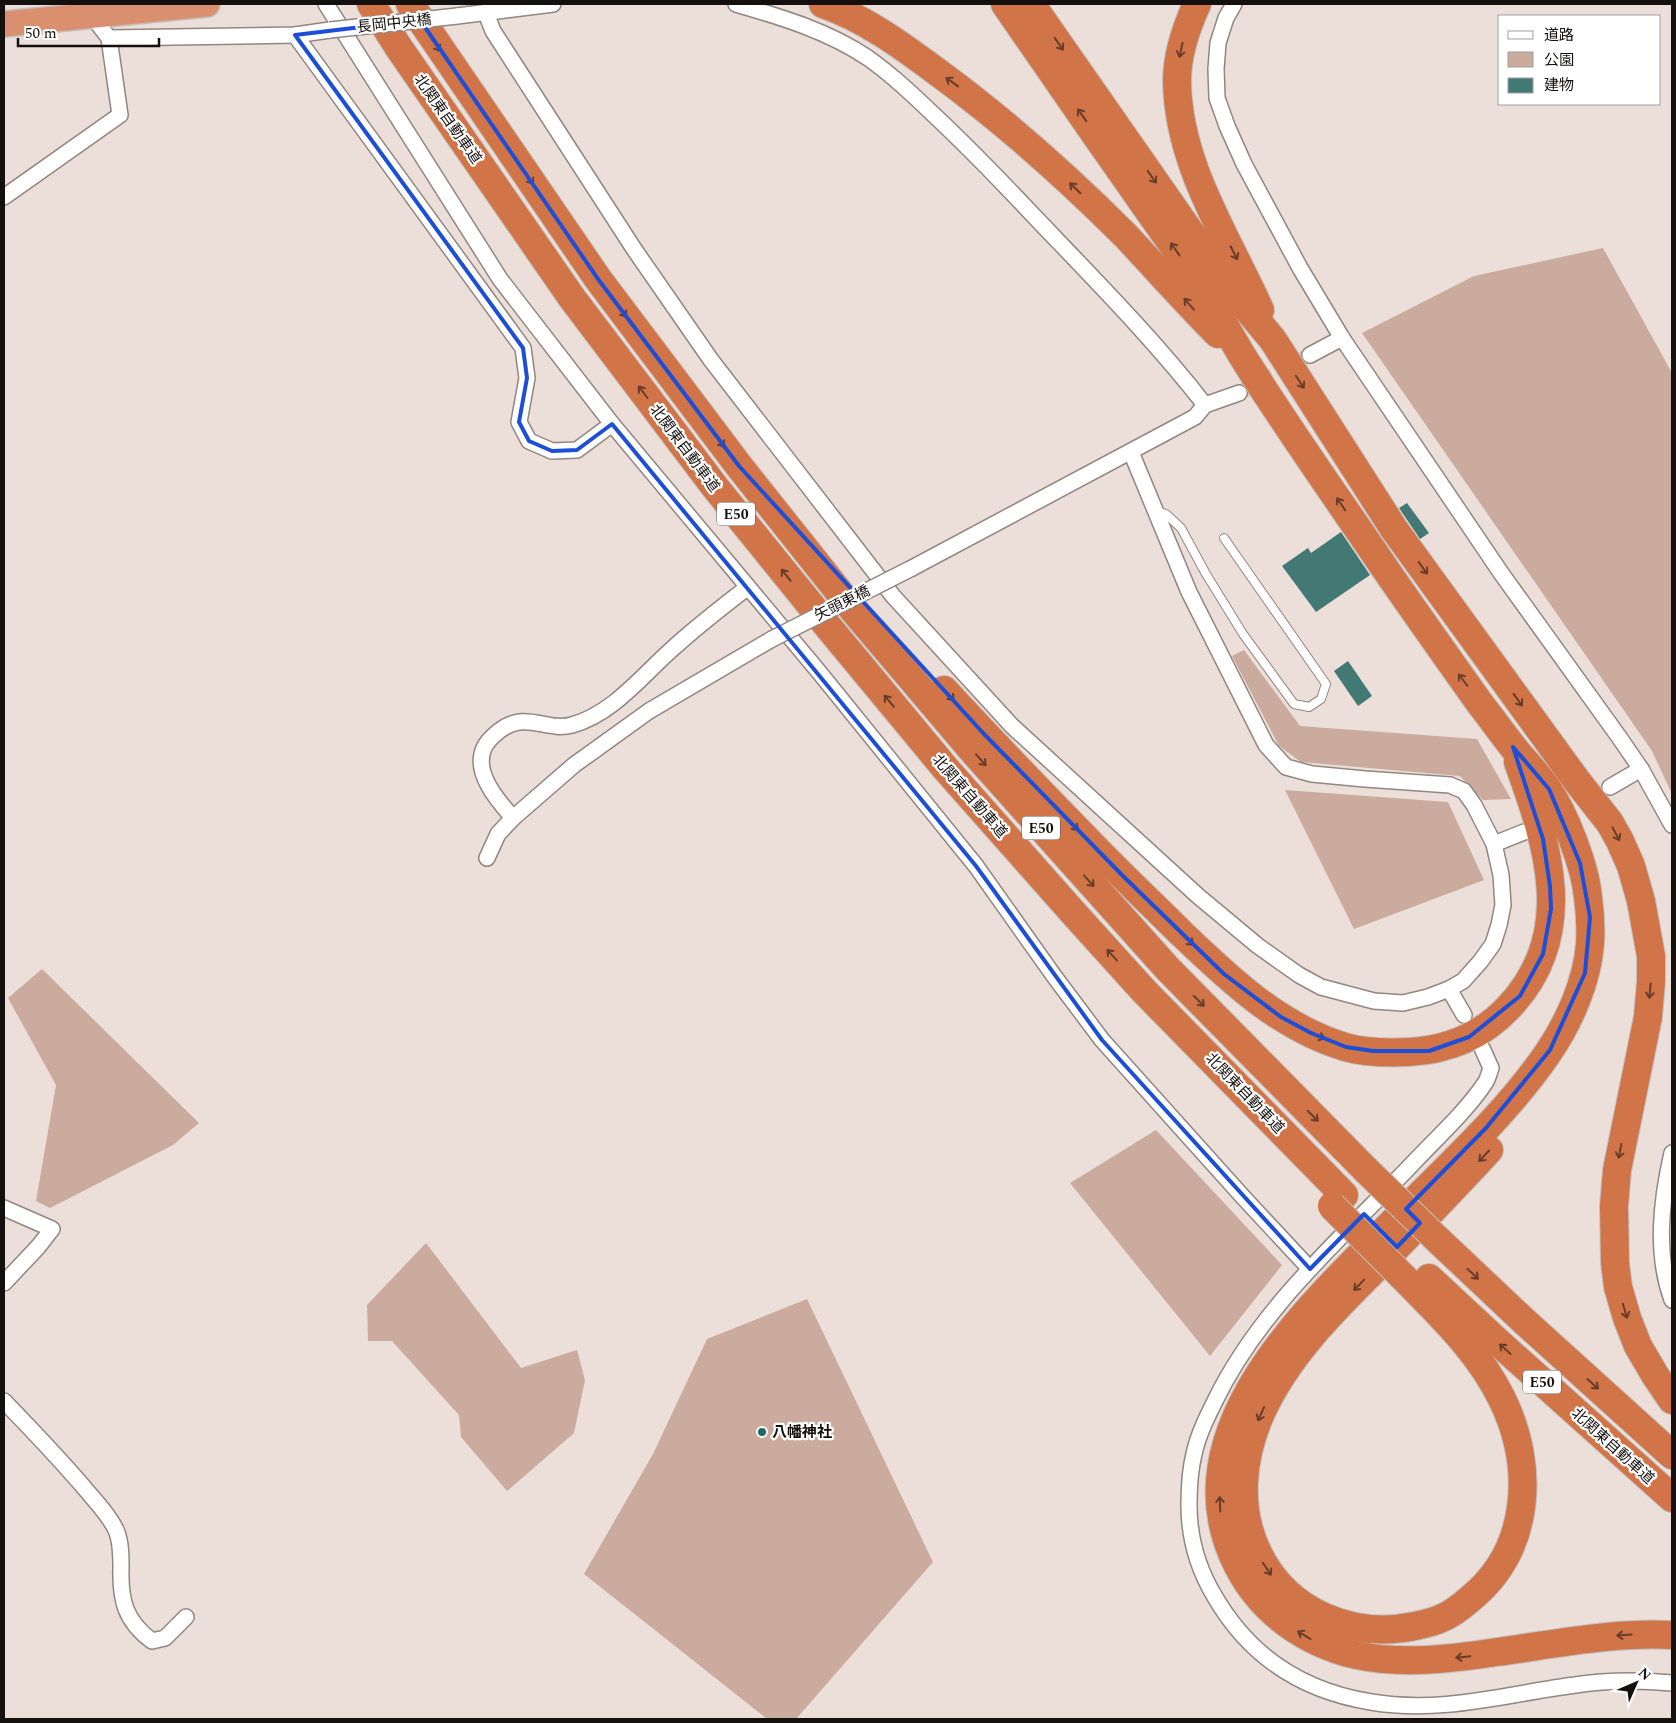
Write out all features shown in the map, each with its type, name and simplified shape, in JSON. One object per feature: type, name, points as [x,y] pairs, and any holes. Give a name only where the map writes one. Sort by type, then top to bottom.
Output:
[{"type":"highway","points":[[4,24],[207,4]]},
{"type":"highway","name":"北関東自動車道","points":[[371,4],[572,298],[714,487],[946,769],[1144,991],[1338,1201],[1408,1270],[1498,1343],[1672,1498]]},
{"type":"highway","name":"北関東自動車道","points":[[410,4],[598,279],[738,466],[855,612],[972,750],[1167,968],[1366,1170],[1525,1322],[1672,1455]]},
{"type":"highway","points":[[822,4],[835,8],[874,29],[911,53],[963,90],[1012,131],[1072,184],[1123,233],[1247,364]]},
{"type":"highway","points":[[1005,4],[1206,294],[1247,364],[1443,652],[1513,748],[1549,789],[1572,837],[1587,888],[1590,944],[1585,973],[1564,1027],[1550,1050],[1486,1128],[1309,1308],[1265,1363],[1249,1390],[1225,1451],[1220,1481],[1220,1509],[1224,1534],[1235,1562],[1249,1586],[1266,1606],[1286,1624],[1309,1638],[1362,1656],[1423,1660],[1466,1657],[1613,1636],[1672,1635]]},
{"type":"highway","points":[[1031,4],[1225,282],[1273,340],[1394,529],[1577,781],[1610,823],[1620,841],[1631,866],[1641,901],[1651,956],[1651,981],[1648,1017],[1617,1170],[1613,1237],[1618,1287],[1627,1318],[1638,1346],[1650,1368],[1672,1400]]},
{"type":"highway","points":[[1197,4],[1187,26],[1180,52],[1177,80],[1179,111],[1186,143],[1196,177],[1244,274],[1273,340]]},
{"type":"highway","points":[[738,466],[984,734],[1123,876],[1224,974],[1250,996],[1281,1017],[1310,1033],[1346,1047],[1373,1051],[1403,1052],[1429,1051],[1452,1045],[1469,1038],[1504,1012],[1520,996],[1534,973],[1548,932],[1551,909],[1549,862],[1530,794],[1513,748]]},
{"type":"highway","points":[[1408,1270],[1482,1364],[1498,1393],[1515,1437],[1521,1460],[1522,1491],[1519,1524],[1511,1547],[1497,1572],[1480,1590],[1442,1618],[1396,1630],[1347,1626],[1322,1617],[1301,1605],[1266,1570],[1254,1546],[1247,1524],[1244,1478],[1246,1458],[1252,1436],[1262,1412],[1289,1366],[1305,1344],[1324,1321],[1434,1209],[1529,1108],[1562,1064],[1577,1039],[1600,983],[1607,948],[1606,904],[1599,866],[1577,781]]},
{"type":"street","points":[[326,4],[500,279],[612,424],[748,586],[976,866],[1102,1040],[1310,1269]]},
{"type":"street","name":"長岡中央橋","points":[[109,38],[296,35],[553,4]]},
{"type":"street","points":[[736,4],[788,19],[832,38],[867,58],[903,86],[995,175],[1145,335],[1204,405],[1239,393]]},
{"type":"street","points":[[1234,4],[1226,18],[1218,43],[1216,69],[1218,98],[1226,126],[1244,164],[1300,268],[1342,338],[1501,573],[1641,769],[1672,826]]},
{"type":"street","points":[[486,13],[493,31],[634,249],[711,360],[893,596],[1012,726],[1198,896],[1258,946],[1299,975],[1320,987],[1374,1001],[1403,1003],[1428,998],[1449,990],[1463,980],[1480,962],[1493,944],[1503,905],[1501,875],[1494,844],[1474,805],[1464,791],[1450,785],[1347,778],[1312,774],[1286,767],[1266,745],[1189,592],[1131,452]]},
{"type":"street","points":[[4,197],[120,115],[109,38],[91,15]]},
{"type":"street","points":[[296,35],[522,348],[527,378],[520,422],[529,441],[552,451],[577,450],[612,424]]},
{"type":"street","points":[[1310,355],[1342,338]]},
{"type":"street","name":"矢頭東橋","points":[[487,858],[498,834],[513,818],[574,765],[649,711],[772,639],[912,568],[1196,417],[1204,405]]},
{"type":"street","points":[[513,818],[488,785],[480,764],[484,747],[494,735],[507,725],[527,720],[555,726],[569,726],[589,720],[608,707],[695,629],[748,586]]},
{"type":"street","points":[[1610,787],[1641,769]]},
{"type":"street","points":[[1494,844],[1524,832]]},
{"type":"street","points":[[1449,990],[1464,1015]]},
{"type":"street","points":[[1482,1048],[1491,1068],[1486,1082],[1460,1113],[1310,1269],[1265,1322],[1241,1355],[1222,1387],[1206,1419],[1194,1452],[1189,1487],[1189,1519],[1195,1553],[1209,1588],[1225,1614],[1246,1640],[1274,1664],[1306,1682],[1336,1694],[1372,1702],[1403,1705],[1450,1705],[1574,1685],[1615,1681],[1672,1683]]},
{"type":"street","points":[[1672,1153],[1662,1216],[1662,1241],[1664,1266],[1672,1300]]},
{"type":"street","points":[[4,1208],[52,1229],[4,1283]]},
{"type":"street","points":[[4,1401],[68,1468],[108,1516],[117,1532],[121,1556],[120,1581],[125,1609],[141,1632],[152,1641],[165,1638],[186,1617]]},
{"type":"lane","points":[[1155,511],[1166,514],[1181,528],[1206,574],[1243,634],[1294,704],[1309,707],[1321,699],[1326,684],[1224,538]]},
{"type":"highlighted area","points":[[420,20],[598,279],[739,466],[984,734],[1123,876],[1224,974],[1281,1017],[1311,1033],[1346,1047],[1373,1051],[1429,1051],[1469,1037],[1520,996],[1543,954],[1551,909],[1550,886],[1543,839],[1513,747],[1549,789],[1580,863],[1590,917],[1585,973],[1550,1050],[1486,1128],[1406,1209],[1420,1223],[1397,1247],[1364,1214],[1310,1269],[1102,1040],[976,866],[612,424],[577,450],[552,451],[529,441],[519,422],[527,378],[523,348],[295,35]]},
{"type":"green space","points":[[1603,248],[1672,373],[1672,794],[1652,751],[1362,333],[1474,276]]},
{"type":"green space","points":[[1244,650],[1300,726],[1477,739],[1511,799],[1483,800],[1460,776],[1301,762],[1279,746],[1232,656]]},
{"type":"green space","points":[[1285,790],[1448,802],[1484,880],[1354,929]]},
{"type":"green space","points":[[42,969],[199,1123],[173,1145],[50,1208],[36,1201],[56,1085],[8,998]]},
{"type":"green space","points":[[1156,1130],[1282,1265],[1210,1356],[1070,1183]]},
{"type":"green space","points":[[426,1243],[521,1368],[577,1350],[585,1380],[574,1433],[507,1491],[461,1437],[459,1415],[392,1341],[368,1341],[367,1305]]},
{"type":"green space","points":[[807,1299],[933,1562],[796,1719],[767,1719],[584,1574],[653,1454],[707,1339]]},
{"type":"building","points":[[1407,503],[1429,533],[1420,539],[1399,508]]},
{"type":"building","points":[[1341,532],[1370,575],[1316,612],[1282,566],[1308,548],[1311,553]]},
{"type":"building","points":[[1348,661],[1372,696],[1358,706],[1334,671]]},
{"type":"tunnel","points":[[1239,393],[1310,355]]},
{"type":"place","name":"八幡神社","points":[[762,1432]]}]
